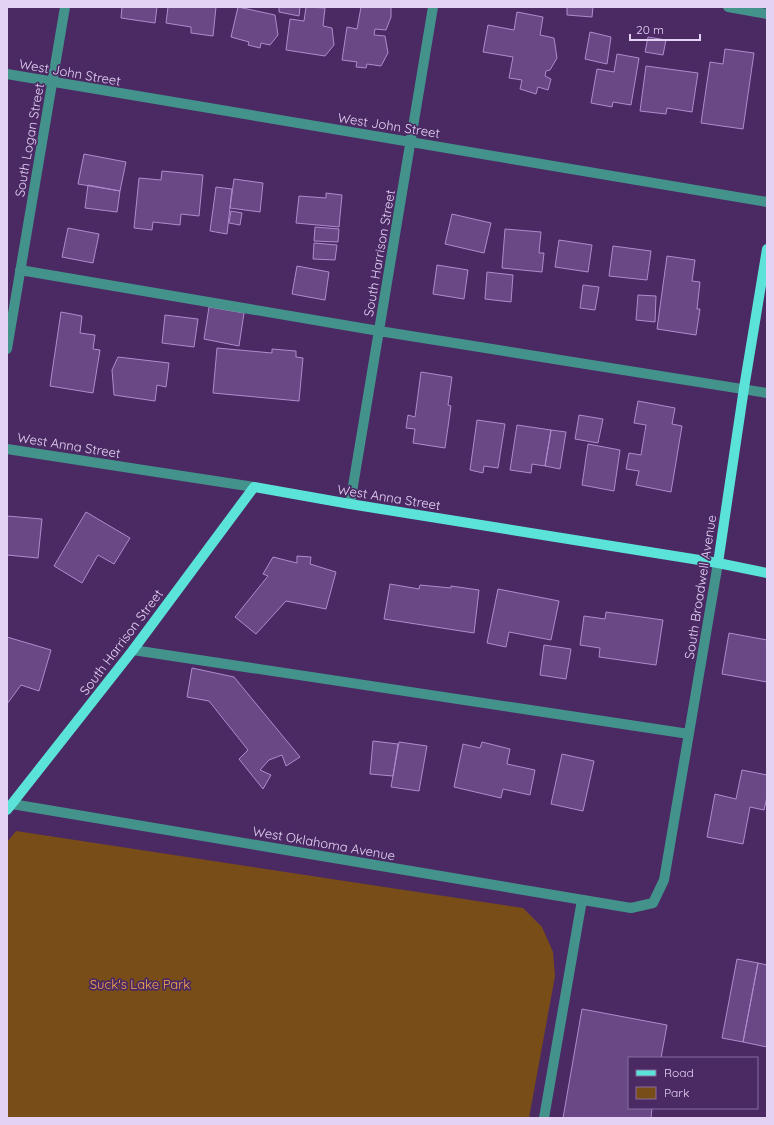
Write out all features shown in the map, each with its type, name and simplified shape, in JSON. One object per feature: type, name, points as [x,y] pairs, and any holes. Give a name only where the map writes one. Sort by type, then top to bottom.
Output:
[{"type":"main road","name":"South Broadwell Avenue","points":[[718,562],[744,388],[767,249]]},
{"type":"main road","name":"West Anna Street","points":[[254,487],[350,504],[718,562],[767,573]]},
{"type":"main road","name":"South Harrison Street","points":[[10,807],[133,650],[254,487]]},
{"type":"street","name":"South Logan Street","points":[[7,349],[65,7]]},
{"type":"street","name":"South Harrison Street","points":[[350,504],[433,7]]},
{"type":"street","points":[[728,7],[767,14]]},
{"type":"street","name":"West John Street","points":[[7,74],[767,202]]},
{"type":"street","points":[[20,270],[379,331],[744,388],[767,393]]},
{"type":"street","name":"West Anna Street","points":[[7,448],[254,487]]},
{"type":"street","name":"South Broadwell Avenue","points":[[631,908],[653,903],[664,880],[718,562]]},
{"type":"street","points":[[133,650],[689,734]]},
{"type":"street","name":"West Oklahoma Avenue","points":[[10,807],[631,908]]},
{"type":"street","points":[[544,1118],[582,900]]},
{"type":"green space","name":"Suck's Lake Park","points":[[16,831],[523,908],[542,927],[553,952],[555,976],[529,1118],[7,1118],[7,842]]},
{"type":"building","points":[[122,7],[157,7],[155,23],[121,18]]},
{"type":"building","points":[[168,7],[216,7],[213,36],[191,33],[191,27],[166,23]]},
{"type":"building","points":[[238,7],[275,15],[278,35],[270,45],[261,43],[260,48],[248,45],[249,42],[231,37]]},
{"type":"building","points":[[279,7],[300,7],[299,16],[279,12]]},
{"type":"building","points":[[306,7],[325,8],[323,26],[332,28],[334,45],[325,56],[286,50],[290,19],[304,21]]},
{"type":"building","points":[[361,7],[391,7],[391,17],[386,30],[375,29],[374,35],[385,36],[388,53],[381,66],[367,64],[366,68],[356,67],[357,62],[342,60],[347,27],[357,29]]},
{"type":"building","points":[[567,7],[593,7],[592,17],[567,15]]},
{"type":"building","points":[[517,12],[543,17],[540,35],[554,38],[557,58],[550,70],[546,71],[545,76],[551,79],[548,90],[538,87],[536,94],[520,89],[522,80],[509,78],[513,57],[483,52],[488,25],[514,30]]},
{"type":"building","points":[[590,32],[611,37],[607,64],[585,59]]},
{"type":"building","points":[[648,37],[666,40],[663,55],[645,52]]},
{"type":"building","points":[[725,49],[754,53],[743,129],[701,123],[710,62],[723,64]]},
{"type":"building","points":[[617,54],[639,58],[631,105],[613,102],[612,107],[591,103],[597,69],[614,72]]},
{"type":"building","points":[[646,66],[698,73],[692,112],[667,108],[666,114],[640,111]]},
{"type":"building","points":[[84,154],[126,162],[120,191],[78,184]]},
{"type":"building","points":[[162,171],[203,175],[199,216],[181,214],[180,225],[153,222],[152,230],[134,228],[139,178],[161,180]]},
{"type":"building","points":[[234,179],[263,183],[260,212],[230,208]]},
{"type":"building","points":[[88,185],[120,191],[117,212],[85,208]]},
{"type":"building","points":[[216,187],[232,189],[227,234],[210,231]]},
{"type":"building","points":[[326,193],[342,195],[339,227],[296,223],[299,196],[326,198]]},
{"type":"building","points":[[231,211],[242,213],[240,225],[229,223]]},
{"type":"building","points":[[452,214],[491,223],[484,253],[445,244]]},
{"type":"building","points":[[315,227],[339,229],[338,242],[314,241]]},
{"type":"building","points":[[68,228],[99,234],[93,263],[62,257]]},
{"type":"building","points":[[505,229],[541,232],[539,253],[544,253],[542,272],[502,268]]},
{"type":"building","points":[[559,240],[592,245],[588,272],[555,267]]},
{"type":"building","points":[[314,243],[337,245],[335,260],[313,259]]},
{"type":"building","points":[[613,246],[651,251],[647,280],[609,276]]},
{"type":"building","points":[[667,256],[695,260],[692,281],[700,282],[697,309],[700,309],[696,335],[657,329]]},
{"type":"building","points":[[437,265],[468,270],[464,299],[433,294]]},
{"type":"building","points":[[297,266],[329,272],[325,300],[292,294]]},
{"type":"building","points":[[487,272],[513,275],[511,302],[485,299]]},
{"type":"building","points":[[583,285],[599,287],[595,310],[580,308]]},
{"type":"building","points":[[638,295],[656,296],[655,322],[636,320]]},
{"type":"building","points":[[209,307],[244,313],[239,346],[204,339]]},
{"type":"building","points":[[61,312],[82,316],[80,333],[95,335],[93,349],[100,350],[93,393],[50,386]]},
{"type":"building","points":[[165,315],[198,319],[194,347],[162,343]]},
{"type":"building","points":[[217,348],[272,353],[272,349],[296,351],[296,357],[303,358],[299,401],[213,393]]},
{"type":"building","points":[[118,357],[169,363],[166,387],[157,385],[155,401],[114,395],[112,370]]},
{"type":"building","points":[[421,372],[452,377],[448,405],[451,406],[445,448],[413,443],[415,429],[406,428],[408,415],[415,417]]},
{"type":"building","points":[[638,401],[675,408],[672,424],[682,426],[671,492],[636,485],[639,471],[626,469],[629,453],[641,455],[646,425],[634,423]]},
{"type":"building","points":[[579,415],[603,419],[598,443],[575,439]]},
{"type":"building","points":[[477,420],[505,424],[498,468],[484,466],[483,473],[470,470]]},
{"type":"building","points":[[517,425],[551,430],[545,466],[532,464],[531,473],[510,470]]},
{"type":"building","points":[[551,430],[566,432],[560,469],[545,466]]},
{"type":"building","points":[[588,444],[620,450],[614,491],[582,485]]},
{"type":"building","points":[[86,512],[130,538],[114,564],[98,555],[82,583],[54,566]]},
{"type":"building","points":[[7,516],[42,519],[38,558],[7,555]]},
{"type":"building","points":[[297,556],[311,557],[310,564],[336,572],[326,609],[286,601],[256,634],[235,617],[268,576],[263,574],[273,557],[297,563]]},
{"type":"building","points":[[390,584],[419,589],[420,585],[451,588],[451,586],[479,590],[474,633],[384,619]]},
{"type":"building","points":[[498,589],[559,601],[551,640],[509,632],[506,647],[487,643]]},
{"type":"building","points":[[606,612],[663,620],[656,665],[599,657],[600,648],[580,645],[584,616],[605,619]]},
{"type":"building","points":[[729,633],[767,640],[767,682],[722,674]]},
{"type":"building","points":[[7,637],[51,650],[39,691],[21,685],[7,704]]},
{"type":"building","points":[[544,645],[571,649],[566,679],[540,675]]},
{"type":"building","points":[[192,668],[234,677],[300,757],[286,766],[282,755],[269,760],[260,770],[271,775],[263,789],[239,759],[248,750],[209,701],[187,697]]},
{"type":"building","points":[[373,741],[398,744],[393,776],[370,774]]},
{"type":"building","points":[[399,742],[427,746],[419,791],[391,787]]},
{"type":"building","points":[[482,742],[510,749],[507,764],[535,770],[530,795],[503,789],[501,798],[454,787],[463,744],[480,748]]},
{"type":"building","points":[[562,754],[594,761],[583,811],[551,804]]},
{"type":"building","points":[[742,770],[767,775],[767,797],[764,810],[750,807],[743,844],[707,837],[715,794],[736,799]]},
{"type":"building","points":[[737,959],[758,963],[743,1042],[722,1038]]},
{"type":"building","points":[[758,963],[767,965],[767,1047],[743,1042]]},
{"type":"building","points":[[582,1009],[667,1025],[661,1057],[628,1057],[628,1109],[652,1109],[651,1118],[563,1118]]}]
